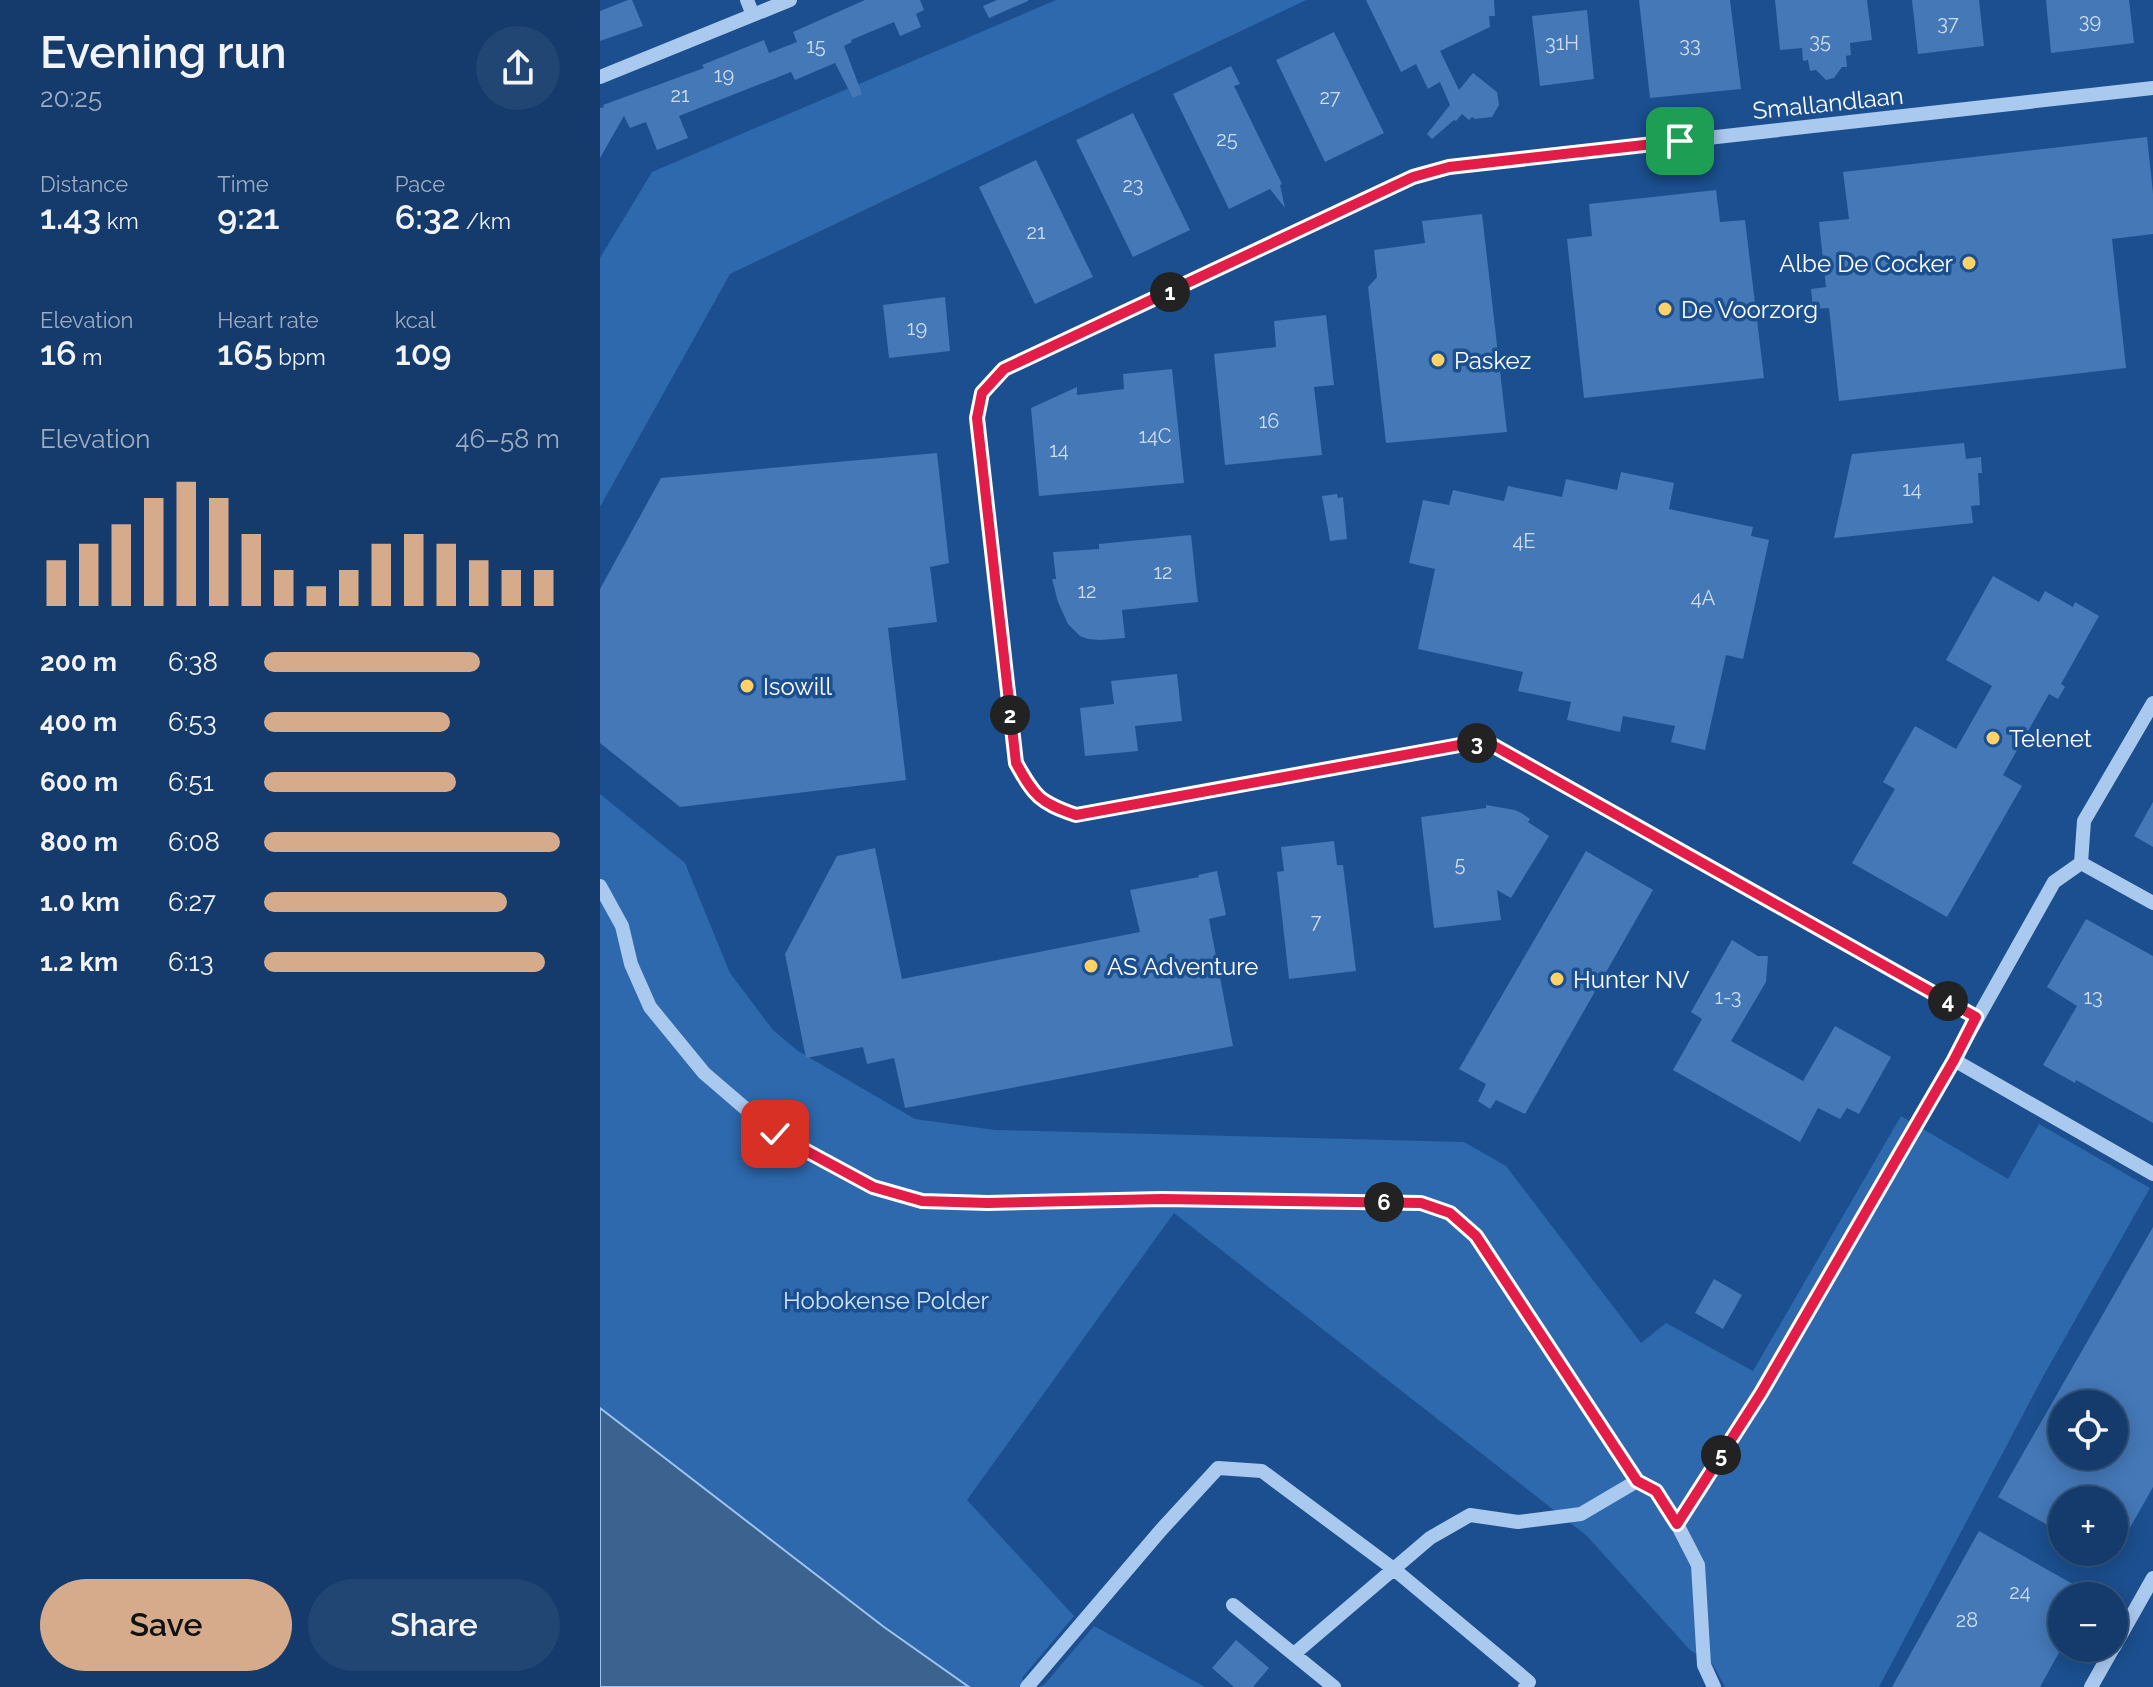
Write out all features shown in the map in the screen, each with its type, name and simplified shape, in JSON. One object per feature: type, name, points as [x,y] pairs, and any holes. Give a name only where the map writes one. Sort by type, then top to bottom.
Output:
[{"type":"street","points":[[747,0],[753,15]]},
{"type":"street","points":[[600,77],[790,0]]},
{"type":"street","name":"Smallandlaan","points":[[1976,1017],[1489,743],[1465,744],[1076,815],[1053,807],[1032,792],[1016,763],[977,418],[982,393],[1004,369],[1413,177],[1437,170],[2153,88]]},
{"type":"street","points":[[2081,863],[2084,821],[2153,703]]},
{"type":"street","points":[[1677,1524],[1761,1393],[2054,882],[2081,863]]},
{"type":"street","points":[[2081,863],[2153,903]]},
{"type":"street","points":[[600,886],[622,926],[631,964],[650,1007],[704,1073],[775,1134],[873,1187],[922,1201],[988,1203],[1162,1199],[1421,1203],[1450,1213],[1476,1236],[1637,1481],[1656,1491],[1677,1524],[1698,1565],[1704,1665],[1714,1687]]},
{"type":"street","points":[[1954,1060],[2153,1174]]},
{"type":"street","points":[[1027,1687],[1218,1468],[1262,1471],[1395,1570],[1529,1682],[1525,1687]]},
{"type":"street","points":[[1294,1654],[1430,1538],[1470,1515],[1518,1522],[1581,1514],[1637,1481]]},
{"type":"street","points":[[2128,1622],[2153,1578]]},
{"type":"street","points":[[1233,1605],[1334,1687]]},
{"type":"street","points":[[2091,1687],[2105,1662]]},
{"type":"green space","points":[[1056,0],[1306,0],[730,274],[600,507],[600,258],[652,172]]},
{"type":"green space","name":"Hobokense Polder","points":[[600,794],[685,863],[730,973],[773,1030],[798,1051],[915,1119],[995,1130],[1464,1142],[1506,1166],[1641,1343],[1666,1323],[1753,1371],[1901,1116],[2008,1179],[2039,1124],[2150,1188],[2045,1373],[1879,1687],[1725,1687],[1713,1665],[1690,1650],[1587,1536],[1174,1213],[967,1500],[1074,1616],[1022,1678],[1027,1687],[969,1687],[884,1627],[600,1408]]},
{"type":"green space","points":[[1094,1626],[1205,1687],[1039,1687]]},
{"type":"shaded area","points":[[600,1408],[884,1627],[969,1687],[600,1687]]},
{"type":"building","points":[[632,0],[643,26],[600,41],[600,11]]},
{"type":"building","points":[[865,0],[920,0],[924,10],[916,14],[921,27],[900,36],[894,22],[844,46],[862,94],[853,98],[835,63],[795,80],[791,72],[679,116],[688,138],[657,150],[646,122],[630,128],[624,116],[600,158],[600,108],[603,105],[704,68],[702,65],[764,40],[769,53],[797,42],[793,32]]},
{"type":"building","points":[[997,0],[1028,1],[989,18],[983,6]]},
{"type":"building","points":[[1366,0],[1494,0],[1495,16],[1489,16],[1490,27],[1440,51],[1459,90],[1473,73],[1497,92],[1499,105],[1492,117],[1472,117],[1469,120],[1462,114],[1432,139],[1427,134],[1450,105],[1440,82],[1428,89],[1416,64],[1401,72]]},
{"type":"building","points":[[1639,0],[1730,0],[1741,89],[1650,98]]},
{"type":"building","points":[[1775,0],[1867,0],[1872,40],[1850,43],[1851,55],[1846,56],[1847,67],[1842,67],[1834,78],[1826,80],[1816,70],[1810,71],[1808,60],[1803,61],[1802,48],[1780,50]]},
{"type":"building","points":[[1912,0],[1979,0],[1984,46],[1918,54]]},
{"type":"building","points":[[2046,0],[2129,0],[2134,43],[2051,53]]},
{"type":"building","points":[[1587,10],[1594,79],[1540,86],[1532,16]]},
{"type":"building","points":[[1334,32],[1384,133],[1325,162],[1276,60]]},
{"type":"building","points":[[1231,66],[1240,84],[1234,86],[1282,184],[1285,208],[1270,189],[1229,209],[1173,94]]},
{"type":"building","points":[[1133,113],[1190,230],[1133,257],[1076,140]]},
{"type":"building","name":"Albe De Cocker","points":[[2147,137],[2153,193],[2153,234],[2112,239],[2126,368],[1839,401],[1829,308],[1813,309],[1811,289],[1826,287],[1819,222],[1849,219],[1843,172]]},
{"type":"building","points":[[1036,160],[1093,277],[1035,304],[979,187]]},
{"type":"building","name":"De Voorzorg","points":[[1716,190],[1720,222],[1745,220],[1764,378],[1584,398],[1567,239],[1592,236],[1589,204]]},
{"type":"building","name":"Paskez","points":[[1482,214],[1507,432],[1386,443],[1368,287],[1377,277],[1374,250],[1425,243],[1422,221]]},
{"type":"building","points":[[945,297],[950,351],[889,358],[883,305]]},
{"type":"building","points":[[1326,315],[1334,385],[1314,387],[1322,455],[1225,465],[1214,354],[1276,347],[1274,321]]},
{"type":"building","points":[[1172,369],[1184,483],[1039,496],[1031,408],[1077,387],[1077,395],[1124,389],[1123,374]]},
{"type":"building","points":[[1964,443],[1966,459],[1981,457],[1982,473],[1978,473],[1980,505],[1971,506],[1973,523],[1834,538],[1852,454]]},
{"type":"building","name":"Isowill","points":[[937,453],[949,563],[930,567],[937,622],[888,628],[906,780],[680,807],[600,743],[600,589],[661,478]]},
{"type":"building","points":[[1621,472],[1674,483],[1669,509],[1753,527],[1751,536],[1769,540],[1743,659],[1726,655],[1705,750],[1671,742],[1675,726],[1623,716],[1620,732],[1567,720],[1571,702],[1518,691],[1523,672],[1418,649],[1435,569],[1409,563],[1423,500],[1449,505],[1453,490],[1504,501],[1508,486],[1562,497],[1566,479],[1617,490]]},
{"type":"building","points":[[1337,494],[1338,498],[1343,497],[1347,539],[1330,541],[1322,496]]},
{"type":"building","points":[[1191,535],[1198,602],[1122,610],[1125,638],[1088,639],[1068,624],[1052,579],[1056,579],[1053,552],[1099,549],[1099,544]]},
{"type":"building","name":"Telenet","points":[[1993,576],[2039,602],[2045,591],[2073,607],[2075,602],[2099,616],[2061,684],[2065,687],[2058,699],[2049,694],[2003,775],[2022,786],[1947,917],[1852,863],[1895,789],[1883,782],[1915,726],[1956,749],[1992,686],[1946,660]]},
{"type":"building","points":[[1177,674],[1182,721],[1135,726],[1138,751],[1085,756],[1080,708],[1114,704],[1111,681]]},
{"type":"building","points":[[2153,802],[2153,847],[2134,836]]},
{"type":"building","points":[[1486,805],[1515,810],[1549,836],[1511,898],[1497,890],[1501,920],[1434,928],[1421,817],[1486,808]]},
{"type":"building","points":[[1334,841],[1337,865],[1343,865],[1356,971],[1289,979],[1277,872],[1284,871],[1281,847]]},
{"type":"building","name":"AS Adventure","points":[[875,848],[902,979],[1140,932],[1130,890],[1217,871],[1226,915],[1209,919],[1233,1046],[905,1108],[894,1058],[867,1064],[863,1047],[806,1058],[785,954],[837,856]]},
{"type":"building","name":"Hunter NV","points":[[1586,851],[1653,890],[1525,1114],[1496,1100],[1490,1109],[1478,1101],[1486,1084],[1459,1069]]},
{"type":"building","points":[[2086,919],[2153,956],[2153,1123],[2043,1065],[2077,1006],[2047,987]]},
{"type":"building","points":[[1732,940],[1758,956],[1768,956],[1766,982],[1731,1041],[1803,1081],[1835,1026],[1891,1057],[1859,1114],[1847,1108],[1840,1119],[1818,1108],[1800,1142],[1673,1070],[1702,1019],[1691,1012]]},
{"type":"building","points":[[2153,1227],[2153,1487],[2128,1531],[2128,1486],[2048,1486],[2048,1525],[1998,1497],[2048,1410],[2048,1470],[2128,1470],[2128,1390],[2059,1390]]},
{"type":"building","points":[[1714,1279],[1742,1295],[1723,1329],[1695,1313]]},
{"type":"building","points":[[1979,1531],[2069,1582],[2048,1582],[2048,1662],[2054,1662],[2040,1687],[1892,1687]]},
{"type":"building","points":[[1236,1640],[1269,1668],[1253,1687],[1234,1687],[1212,1668]]},
{"type":"place","name":"Albe De Cocker","points":[[1969,263]]},
{"type":"place","name":"De Voorzorg","points":[[1665,309]]},
{"type":"place","name":"Paskez","points":[[1438,360]]},
{"type":"place","name":"Isowill","points":[[747,686]]},
{"type":"place","name":"Telenet","points":[[1993,738]]},
{"type":"place","name":"AS Adventure","points":[[1091,966]]},
{"type":"place","name":"Hunter NV","points":[[1557,979]]},
{"type":"route","points":[[775,1134],[873,1187],[922,1201],[988,1203],[1162,1199],[1421,1203],[1450,1213],[1476,1236],[1637,1481],[1656,1491],[1677,1524],[1761,1393],[1976,1017],[1489,743],[1465,744],[1076,815],[1053,807],[1032,792],[1016,763],[977,418],[982,393],[1004,369],[1413,177],[1449,167],[1680,141]]}]
